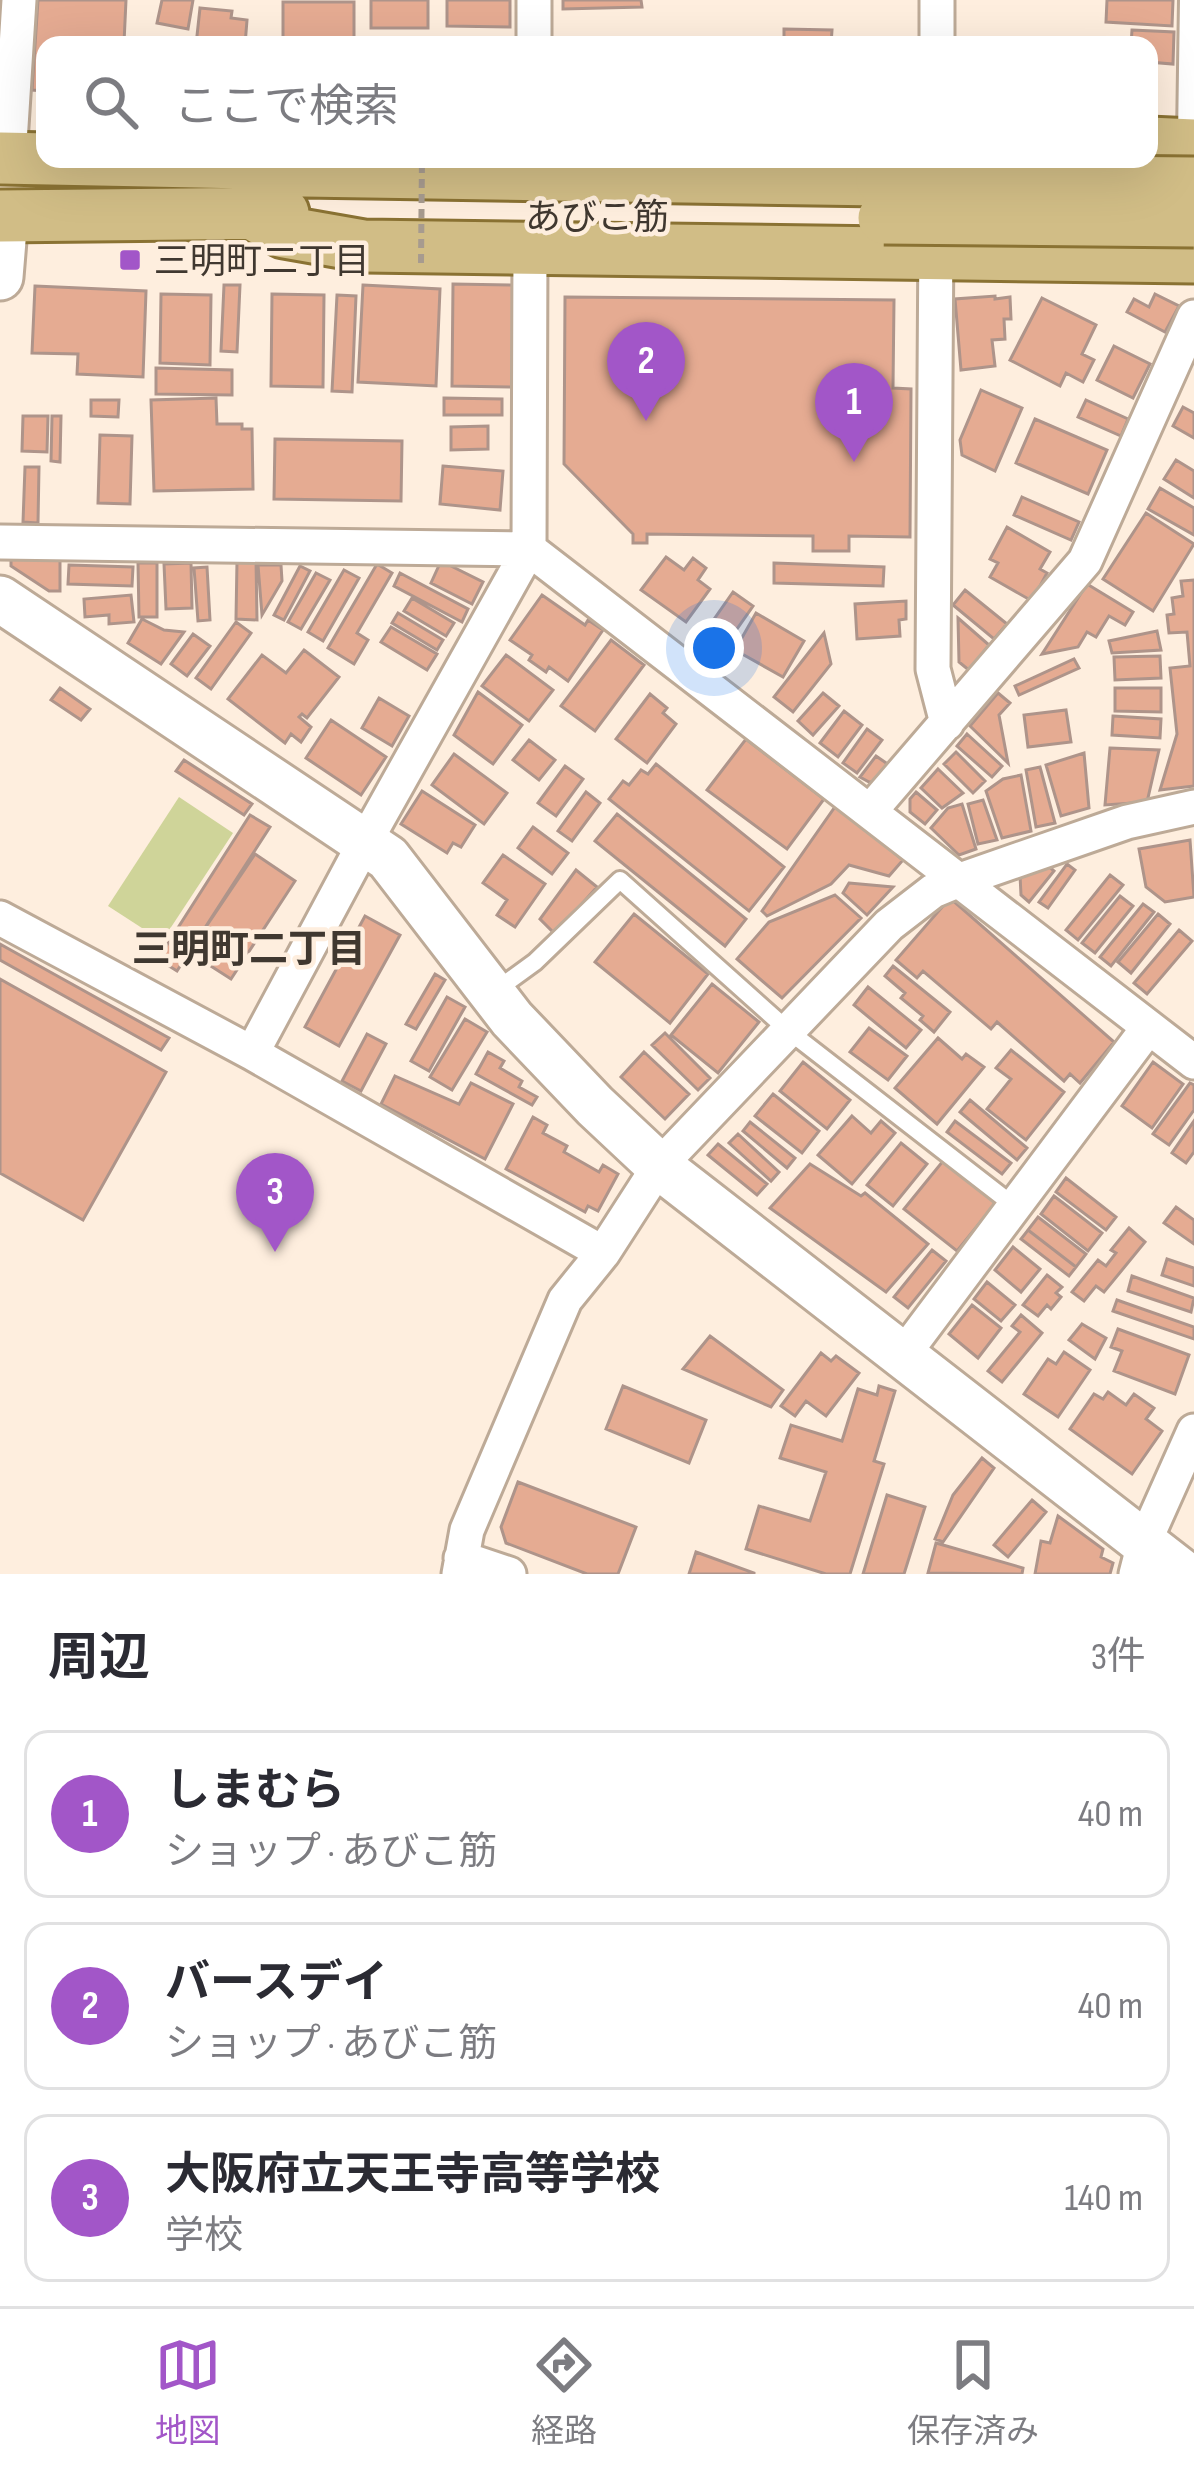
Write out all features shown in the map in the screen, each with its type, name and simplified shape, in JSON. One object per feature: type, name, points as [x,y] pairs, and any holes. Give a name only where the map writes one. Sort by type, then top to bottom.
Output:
[{"type":"main road","name":"あびこ筋","points":[[4,158],[36,161]]},
{"type":"main road","name":"あびこ筋","points":[[128,168],[252,178],[882,199],[1194,221]]},
{"type":"main road","name":"あびこ筋","points":[[882,199],[1088,168]]},
{"type":"main road","name":"あびこ筋","points":[[2,216],[252,178]]},
{"type":"main road","points":[[252,178],[284,232],[364,246],[1194,257]]},
{"type":"street","points":[[4,158],[19,0]]},
{"type":"street","points":[[534,0],[534,36]]},
{"type":"street","points":[[937,36],[938,0]]},
{"type":"street","points":[[936,168],[933,669],[947,722]]},
{"type":"street","points":[[0,277],[2,216]]},
{"type":"street","points":[[252,1053],[529,549],[530,247]]},
{"type":"street","points":[[871,810],[1084,561],[1194,317]]},
{"type":"street","points":[[0,542],[529,549],[1194,1062]]},
{"type":"street","points":[[0,599],[388,858],[493,993],[581,1092],[658,1166],[903,1354],[1140,1559],[1184,1574]]},
{"type":"street","points":[[509,1574],[460,1566],[467,1530],[565,1300],[603,1253],[658,1166],[889,925],[933,891],[1127,822],[1194,806]]},
{"type":"street","points":[[0,918],[252,1053],[603,1253]]},
{"type":"street","points":[[903,1354],[1148,1028]]},
{"type":"street","points":[[1140,1559],[1194,1431]]},
{"type":"lane","points":[[1181,154],[1188,0]]},
{"type":"lane","points":[[493,993],[535,962],[620,880],[790,1032],[1013,1204]]},
{"type":"path","points":[[421,263],[422,168]]},
{"type":"shaded area","points":[[179,797],[233,833],[162,941],[108,906]]},
{"type":"building","points":[[38,0],[126,0],[124,36],[36,36],[36,90],[32,90]]},
{"type":"building","points":[[162,0],[193,0],[188,29],[157,23]]},
{"type":"building","points":[[371,0],[428,0],[428,28],[371,28]]},
{"type":"building","points":[[447,0],[510,0],[510,27],[447,26]]},
{"type":"building","points":[[563,0],[641,0],[642,7],[563,9]]},
{"type":"building","points":[[1107,0],[1173,0],[1172,26],[1106,22]]},
{"type":"building","points":[[283,2],[354,2],[354,36],[283,36]]},
{"type":"building","points":[[200,8],[232,11],[231,18],[247,20],[246,36],[197,36]]},
{"type":"building","points":[[784,29],[832,30],[832,36],[784,36]]},
{"type":"building","points":[[1132,30],[1174,32],[1173,64],[1158,63],[1158,36],[1132,36]]},
{"type":"building","points":[[453,284],[513,285],[512,387],[452,386]]},
{"type":"building","points":[[224,285],[240,285],[237,352],[221,351]]},
{"type":"building","points":[[363,285],[440,289],[436,386],[358,382]]},
{"type":"building","points":[[35,286],[146,291],[143,377],[77,374],[78,354],[32,353]]},
{"type":"building","points":[[161,294],[211,295],[210,365],[160,363]]},
{"type":"building","points":[[272,294],[324,295],[323,387],[271,386]]},
{"type":"building","points":[[1155,294],[1179,306],[1165,332],[1127,312],[1134,299],[1149,307]]},
{"type":"building","points":[[337,295],[356,296],[352,392],[332,391]]},
{"type":"building","points":[[565,297],[894,300],[893,388],[911,389],[910,537],[849,536],[849,551],[813,551],[813,536],[647,534],[647,543],[633,543],[633,534],[564,464]]},
{"type":"building","points":[[1010,297],[1011,319],[1004,319],[1005,339],[992,340],[995,366],[961,370],[955,299]]},
{"type":"building","points":[[1042,298],[1096,325],[1082,354],[1094,360],[1083,382],[1066,373],[1060,386],[1010,360]]},
{"type":"building","points":[[1114,346],[1150,364],[1133,398],[1097,380]]},
{"type":"building","points":[[156,368],[232,370],[232,395],[156,394]]},
{"type":"building","points":[[981,390],[1022,408],[995,471],[962,455],[960,440]]},
{"type":"building","points":[[216,398],[217,424],[252,429],[253,489],[154,491],[151,400]]},
{"type":"building","points":[[444,398],[502,399],[502,415],[444,415]]},
{"type":"building","points":[[91,400],[119,400],[118,417],[91,416]]},
{"type":"building","points":[[1086,400],[1128,419],[1121,436],[1078,417]]},
{"type":"building","points":[[1183,407],[1194,413],[1194,438],[1173,426]]},
{"type":"building","points":[[23,416],[48,416],[47,452],[22,451]]},
{"type":"building","points":[[52,416],[61,416],[60,462],[51,461]]},
{"type":"building","points":[[1035,419],[1107,450],[1088,494],[1016,463]]},
{"type":"building","points":[[488,426],[488,449],[451,450],[451,427]]},
{"type":"building","points":[[100,435],[132,436],[130,504],[98,503]]},
{"type":"building","points":[[275,439],[402,441],[401,501],[274,499]]},
{"type":"building","points":[[1176,460],[1194,471],[1194,498],[1164,479]]},
{"type":"building","points":[[443,466],[503,471],[500,510],[440,504]]},
{"type":"building","points":[[25,467],[39,467],[38,523],[23,522]]},
{"type":"building","points":[[1160,488],[1194,508],[1194,535],[1148,509]]},
{"type":"building","points":[[1022,497],[1079,522],[1071,540],[1014,515]]},
{"type":"building","points":[[1146,513],[1194,544],[1153,611],[1103,579]]},
{"type":"building","points":[[1007,527],[1050,552],[1040,569],[1047,573],[1032,601],[990,577],[998,563],[990,559]]},
{"type":"building","points":[[666,557],[684,570],[693,558],[706,568],[698,580],[710,589],[686,622],[641,590]]},
{"type":"building","points":[[11,558],[60,559],[60,591],[49,591],[11,566]]},
{"type":"building","points":[[256,560],[257,620],[236,619],[237,561]]},
{"type":"building","points":[[441,561],[483,582],[472,604],[431,583]]},
{"type":"building","points":[[138,563],[157,563],[157,617],[139,617]]},
{"type":"building","points":[[191,563],[192,608],[166,609],[164,564]]},
{"type":"building","points":[[774,563],[884,567],[883,586],[774,583]]},
{"type":"building","points":[[377,564],[392,573],[357,633],[368,640],[354,664],[328,648]]},
{"type":"building","points":[[69,565],[133,567],[132,586],[68,584]]},
{"type":"building","points":[[258,565],[281,565],[282,581],[262,615]]},
{"type":"building","points":[[300,566],[310,571],[284,620],[274,615]]},
{"type":"building","points":[[207,567],[210,620],[198,621],[194,568]]},
{"type":"building","points":[[344,570],[359,578],[323,641],[308,632]]},
{"type":"building","points":[[316,573],[330,580],[301,629],[288,622]]},
{"type":"building","points":[[400,573],[468,609],[462,622],[394,586]]},
{"type":"building","points":[[1194,580],[1194,786],[1160,790],[1177,734],[1170,668],[1190,666],[1187,632],[1169,633],[1167,615],[1174,614],[1172,598],[1183,596],[1181,581]]},
{"type":"building","points":[[1087,584],[1133,612],[1125,625],[1109,616],[1096,637],[1087,632],[1078,647],[1042,654]]},
{"type":"building","points":[[965,590],[1007,624],[994,639],[953,605]]},
{"type":"building","points":[[733,592],[753,606],[716,659],[696,645]]},
{"type":"building","points":[[131,595],[134,622],[109,624],[109,615],[85,617],[84,599]]},
{"type":"building","points":[[542,595],[585,625],[588,620],[603,630],[568,681],[529,660],[532,655],[510,640]]},
{"type":"building","points":[[412,598],[454,623],[446,636],[404,611]]},
{"type":"building","points":[[906,601],[906,619],[899,620],[900,636],[857,639],[855,604]]},
{"type":"building","points":[[398,613],[443,640],[437,650],[392,623]]},
{"type":"building","points":[[756,613],[804,641],[783,677],[735,650]]},
{"type":"building","points":[[958,618],[989,645],[970,671],[959,662]]},
{"type":"building","points":[[142,619],[164,630],[184,632],[161,664],[128,643]]},
{"type":"building","points":[[236,622],[251,633],[211,689],[196,678]]},
{"type":"building","points":[[391,627],[437,654],[427,670],[381,642]]},
{"type":"building","points":[[1157,631],[1161,650],[1112,653],[1109,641]]},
{"type":"building","points":[[824,633],[831,664],[793,712],[774,697]]},
{"type":"building","points":[[193,634],[210,646],[187,676],[171,664]]},
{"type":"building","points":[[611,640],[644,665],[595,731],[561,706]]},
{"type":"building","points":[[304,650],[339,677],[307,718],[299,717],[311,727],[301,742],[291,734],[285,743],[228,699],[262,655],[286,673]]},
{"type":"building","points":[[506,655],[553,690],[529,721],[482,686]]},
{"type":"building","points":[[1160,656],[1161,678],[1115,680],[1114,657]]},
{"type":"building","points":[[1074,659],[1079,668],[1019,695],[1015,686]]},
{"type":"building","points":[[60,688],[90,709],[81,720],[51,700]]},
{"type":"building","points":[[1115,688],[1161,688],[1161,712],[1115,711]]},
{"type":"building","points":[[478,692],[522,725],[493,764],[454,735]]},
{"type":"building","points":[[823,693],[839,706],[813,735],[798,721]]},
{"type":"building","points":[[998,693],[1010,703],[999,715],[1008,763],[970,726]]},
{"type":"building","points":[[650,694],[667,708],[663,713],[676,724],[647,763],[616,739]]},
{"type":"building","points":[[379,698],[409,716],[392,746],[362,728]]},
{"type":"building","points":[[1066,710],[1071,742],[1028,747],[1024,715]]},
{"type":"building","points":[[844,711],[862,725],[838,757],[820,743]]},
{"type":"building","points":[[1113,716],[1161,719],[1160,738],[1112,735]]},
{"type":"building","points":[[331,720],[386,757],[361,795],[306,758]]},
{"type":"building","points":[[867,729],[882,740],[857,773],[843,763]]},
{"type":"building","points":[[967,734],[1002,766],[992,777],[957,746]]},
{"type":"building","points":[[746,739],[824,799],[787,849],[707,790]]},
{"type":"building","points":[[529,740],[555,760],[539,780],[513,760]]},
{"type":"building","points":[[1110,748],[1159,750],[1147,802],[1105,805]]},
{"type":"building","points":[[956,752],[985,781],[973,793],[944,764]]},
{"type":"building","points":[[1084,753],[1089,808],[1061,816],[1046,765]]},
{"type":"building","points":[[454,754],[507,793],[484,824],[432,785]]},
{"type":"building","points":[[876,756],[892,767],[880,782],[869,782],[860,777]]},
{"type":"building","points":[[184,760],[252,804],[244,815],[176,771]]},
{"type":"building","points":[[656,764],[784,867],[749,911],[609,799],[623,781],[629,785],[641,770],[648,774]]},
{"type":"building","points":[[565,766],[583,779],[556,816],[538,803]]},
{"type":"building","points":[[1040,767],[1055,823],[1036,827],[1026,770]]},
{"type":"building","points":[[938,769],[963,793],[942,808],[921,788]]},
{"type":"building","points":[[1021,775],[1031,831],[1002,838],[986,791],[1003,779]]},
{"type":"building","points":[[422,791],[475,825],[461,847],[453,843],[447,853],[401,824]]},
{"type":"building","points":[[586,792],[600,803],[572,841],[558,831]]},
{"type":"building","points":[[916,792],[937,810],[925,824],[910,812],[910,799]]},
{"type":"building","points":[[983,800],[997,840],[978,844],[968,804]]},
{"type":"building","points":[[837,804],[903,860],[889,876],[849,865],[831,884],[767,916],[762,911]]},
{"type":"building","points":[[962,804],[976,849],[959,855],[931,828],[948,808]]},
{"type":"building","points":[[617,814],[746,919],[725,946],[595,841]]},
{"type":"building","points":[[250,815],[270,827],[177,971],[158,959]]},
{"type":"building","points":[[533,827],[568,853],[552,874],[518,848]]},
{"type":"building","points":[[1190,840],[1194,897],[1165,902],[1146,887],[1139,849]]},
{"type":"building","points":[[255,854],[295,881],[231,979],[189,952]]},
{"type":"building","points":[[503,855],[545,884],[515,927],[497,915],[507,900],[483,883]]},
{"type":"building","points":[[1046,864],[1054,871],[1029,902],[1021,895],[1020,875]]},
{"type":"building","points":[[1067,864],[1075,870],[1048,908],[1039,902]]},
{"type":"building","points":[[576,870],[597,887],[555,934],[540,919]]},
{"type":"building","points":[[1110,875],[1123,885],[1078,940],[1066,930]]},
{"type":"building","points":[[849,883],[893,887],[867,915],[843,893]]},
{"type":"building","points":[[835,895],[861,918],[782,998],[737,959],[769,922]]},
{"type":"building","points":[[1120,896],[1133,906],[1095,953],[1082,943]]},
{"type":"building","points":[[950,898],[1114,1042],[1080,1083],[1070,1074],[1064,1081],[997,1022],[991,1029],[923,971],[917,978],[896,960]]},
{"type":"building","points":[[1143,904],[1154,912],[1111,966],[1100,957]]},
{"type":"building","points":[[634,914],[708,974],[670,1023],[595,962]]},
{"type":"building","points":[[1158,914],[1170,924],[1131,973],[1118,962]]},
{"type":"building","points":[[365,916],[400,935],[339,1046],[305,1027]]},
{"type":"building","points":[[1179,930],[1192,941],[1147,994],[1134,983]]},
{"type":"building","points":[[0,944],[169,1038],[161,1050],[0,960]]},
{"type":"building","points":[[893,966],[950,1012],[934,1032],[901,998],[905,993],[885,976]]},
{"type":"building","points":[[435,974],[445,980],[416,1029],[406,1024]]},
{"type":"building","points":[[0,979],[166,1072],[83,1220],[0,1173]]},
{"type":"building","points":[[712,984],[759,1022],[718,1073],[671,1035]]},
{"type":"building","points":[[868,987],[921,1030],[906,1048],[854,1005]]},
{"type":"building","points":[[447,997],[465,1007],[429,1071],[411,1061]]},
{"type":"building","points":[[465,1019],[487,1032],[452,1090],[430,1077]]},
{"type":"building","points":[[869,1028],[907,1056],[888,1080],[850,1052]]},
{"type":"building","points":[[665,1033],[710,1078],[698,1090],[652,1045]]},
{"type":"building","points":[[367,1034],[386,1044],[361,1091],[342,1081]]},
{"type":"building","points":[[938,1038],[962,1059],[966,1054],[984,1067],[937,1124],[895,1088]]},
{"type":"building","points":[[1011,1050],[1064,1092],[1026,1140],[987,1109],[1011,1079],[996,1068]]},
{"type":"building","points":[[488,1052],[504,1061],[500,1068],[522,1081],[519,1087],[537,1097],[532,1105],[476,1074]]},
{"type":"building","points":[[644,1052],[689,1094],[665,1119],[621,1077]]},
{"type":"building","points":[[803,1062],[850,1100],[827,1129],[780,1091]]},
{"type":"building","points":[[1153,1062],[1183,1084],[1152,1128],[1122,1106]]},
{"type":"building","points":[[395,1076],[459,1104],[471,1083],[513,1104],[485,1159],[381,1104]]},
{"type":"building","points":[[1190,1083],[1194,1085],[1194,1110],[1169,1145],[1153,1134]]},
{"type":"building","points":[[773,1094],[819,1131],[802,1153],[755,1116]]},
{"type":"building","points":[[970,1100],[1027,1148],[1017,1160],[960,1112]]},
{"type":"building","points":[[852,1116],[871,1133],[881,1121],[895,1133],[852,1184],[818,1155]]},
{"type":"building","points":[[533,1117],[547,1125],[543,1133],[567,1146],[564,1152],[599,1172],[603,1165],[618,1174],[598,1211],[588,1206],[585,1212],[506,1169]]},
{"type":"building","points":[[955,1121],[1011,1163],[1002,1174],[947,1132]]},
{"type":"building","points":[[1194,1121],[1194,1152],[1186,1163],[1172,1153]]},
{"type":"building","points":[[750,1122],[795,1158],[787,1168],[743,1131]]},
{"type":"building","points":[[738,1134],[779,1172],[771,1181],[729,1143]]},
{"type":"building","points":[[901,1143],[927,1164],[893,1206],[867,1185]]},
{"type":"building","points":[[718,1144],[767,1184],[757,1195],[708,1155]]},
{"type":"building","points":[[943,1161],[996,1203],[957,1251],[904,1209]]},
{"type":"building","points":[[810,1164],[861,1196],[865,1193],[928,1244],[886,1292],[770,1208]]},
{"type":"building","points":[[1066,1178],[1116,1217],[1106,1230],[1056,1192]]},
{"type":"building","points":[[1054,1196],[1102,1233],[1088,1251],[1041,1214]]},
{"type":"building","points":[[1176,1207],[1194,1220],[1194,1244],[1164,1223]]},
{"type":"building","points":[[1038,1217],[1086,1254],[1076,1267],[1028,1230]]},
{"type":"building","points":[[1129,1228],[1145,1242],[1104,1292],[1096,1286],[1084,1301],[1072,1292],[1098,1260],[1106,1266],[1116,1253],[1111,1250]]},
{"type":"building","points":[[1028,1230],[1076,1267],[1069,1276],[1021,1239]]},
{"type":"building","points":[[1013,1247],[1040,1269],[1021,1292],[995,1270]]},
{"type":"building","points":[[932,1250],[946,1261],[908,1308],[894,1297]]},
{"type":"building","points":[[1167,1259],[1194,1268],[1194,1286],[1162,1275]]},
{"type":"building","points":[[1047,1275],[1062,1287],[1056,1293],[1061,1297],[1038,1316],[1023,1305]]},
{"type":"building","points":[[1132,1276],[1194,1298],[1191,1312],[1128,1291]]},
{"type":"building","points":[[987,1282],[1015,1305],[1001,1321],[974,1299]]},
{"type":"building","points":[[1117,1300],[1194,1327],[1194,1339],[1113,1311]]},
{"type":"building","points":[[972,1305],[1001,1328],[978,1358],[949,1334]]},
{"type":"building","points":[[1021,1315],[1042,1333],[1002,1382],[988,1371],[1020,1332],[1012,1326]]},
{"type":"building","points":[[1082,1324],[1106,1338],[1095,1359],[1069,1340]]},
{"type":"building","points":[[1118,1329],[1189,1355],[1175,1394],[1114,1371],[1122,1351],[1111,1347]]},
{"type":"building","points":[[710,1336],[783,1390],[771,1407],[683,1369]]},
{"type":"building","points":[[1064,1352],[1090,1370],[1058,1417],[1024,1394],[1048,1359],[1056,1364]]},
{"type":"building","points":[[821,1353],[831,1361],[836,1356],[859,1373],[826,1416],[806,1401],[795,1416],[781,1406]]},
{"type":"building","points":[[623,1386],[706,1420],[689,1463],[606,1429]]},
{"type":"building","points":[[879,1386],[895,1391],[874,1461],[884,1464],[850,1574],[826,1574],[746,1549],[759,1506],[810,1521],[826,1472],[780,1458],[791,1425],[842,1441],[858,1389],[877,1395]]},
{"type":"building","points":[[1108,1392],[1126,1405],[1134,1394],[1154,1408],[1146,1419],[1162,1431],[1132,1474],[1070,1429],[1094,1394],[1103,1399]]},
{"type":"building","points":[[982,1458],[994,1468],[943,1542],[935,1539],[953,1495]]},
{"type":"building","points":[[518,1482],[636,1527],[618,1574],[587,1574],[506,1543],[501,1527]]},
{"type":"building","points":[[887,1495],[925,1507],[904,1574],[863,1574]]},
{"type":"building","points":[[1032,1500],[1046,1512],[1008,1557],[994,1545]]},
{"type":"building","points":[[1058,1516],[1103,1549],[1101,1557],[1113,1563],[1110,1574],[1035,1574],[1041,1541],[1050,1543]]},
{"type":"building","points":[[936,1543],[1023,1568],[1022,1574],[928,1573]]},
{"type":"building","points":[[696,1552],[754,1573],[754,1574],[689,1574]]},
{"type":"place","name":"三明町二丁目","points":[[130,260]]},
{"type":"place","name":"バースデイ","points":[[646,421]]},
{"type":"place","name":"しまむら","points":[[854,462]]},
{"type":"place","name":"大阪府立天王寺高等学校","points":[[275,1252]]},
{"type":"district","name":"三明町二丁目","points":[[249,948]]}]
